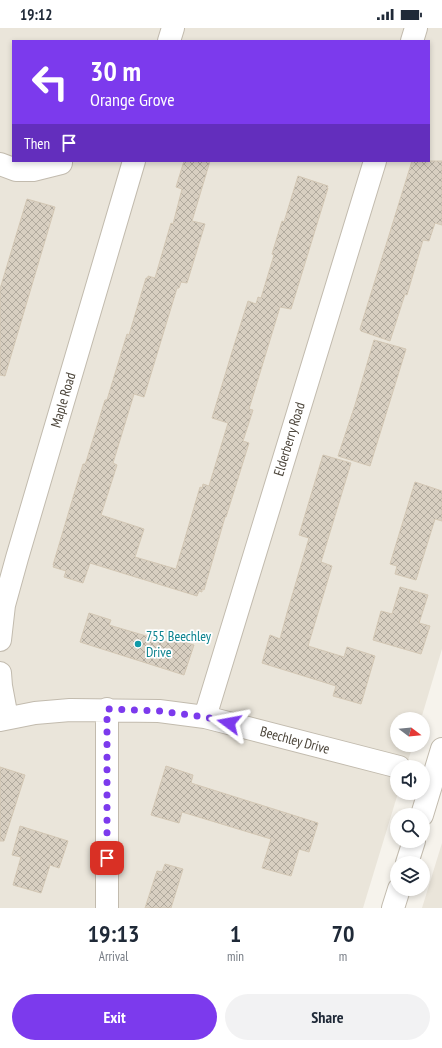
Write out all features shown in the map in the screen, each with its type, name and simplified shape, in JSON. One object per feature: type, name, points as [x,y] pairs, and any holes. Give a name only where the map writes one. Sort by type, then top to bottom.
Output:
[{"type":"street","points":[[169,40],[173,28]]},
{"type":"street","points":[[412,40],[416,28]]},
{"type":"street","name":"Maple Road","points":[[0,640],[4,605],[15,564],[134,162]]},
{"type":"street","name":"Elderberry Road","points":[[205,717],[375,162]]},
{"type":"street","points":[[0,164],[16,170],[33,170],[61,163]]},
{"type":"street","points":[[0,673],[3,719]]},
{"type":"street","points":[[107,709],[107,908]]},
{"type":"street","name":"Beechley Drive","points":[[3,719],[35,712],[70,710],[107,709],[159,711],[205,717],[390,765]]},
{"type":"street","points":[[430,771],[442,750]]},
{"type":"street","points":[[393,908],[397,896]]},
{"type":"shaded area","points":[[0,28],[442,28],[442,649],[423,712],[390,712],[390,752],[411,752],[408,760],[390,760],[390,800],[396,800],[393,808],[390,808],[390,819],[363,908],[0,908]]},
{"type":"shaded area","points":[[442,843],[442,908],[422,908],[426,896],[430,896],[430,882]]},
{"type":"building","points":[[442,161],[442,225],[435,223],[429,241],[423,240],[407,295],[405,294],[390,341],[361,331],[360,329],[412,162]]},
{"type":"building","points":[[184,162],[210,162],[192,221],[205,224],[187,283],[181,282],[179,288],[177,288],[144,397],[134,394],[113,463],[117,465],[101,515],[144,529],[135,557],[176,569],[200,487],[202,488],[203,484],[209,486],[228,423],[212,418],[248,301],[256,304],[258,297],[261,298],[274,255],[272,254],[282,221],[284,222],[298,176],[328,186],[291,309],[280,307],[249,409],[253,410],[243,441],[249,443],[225,517],[204,590],[202,589],[202,592],[199,591],[197,596],[90,563],[83,583],[64,577],[66,571],[53,567],[83,464],[86,462],[105,400],[107,400],[146,278],[148,278],[148,276],[155,278],[171,223],[173,224],[182,189],[176,187]]},
{"type":"building","points":[[27,199],[55,207],[5,376],[0,375],[0,289]]},
{"type":"building","points":[[374,340],[406,349],[370,466],[338,456]]},
{"type":"building","points":[[323,455],[351,463],[321,562],[332,566],[308,646],[344,657],[347,647],[375,656],[361,704],[333,696],[336,686],[262,663],[270,635],[280,639],[309,538],[299,535]]},
{"type":"building","points":[[415,482],[442,491],[442,521],[435,519],[416,580],[395,574],[397,566],[390,564]]},
{"type":"building","points":[[400,587],[428,595],[419,623],[430,626],[421,654],[373,640],[381,611],[392,614]]},
{"type":"building","name":"755 Beechley Drive","points":[[89,613],[111,620],[109,625],[170,643],[171,638],[194,645],[184,675],[80,642]]},
{"type":"building","points":[[166,766],[193,775],[191,783],[318,823],[309,852],[299,849],[291,876],[262,868],[271,839],[182,812],[179,823],[151,815]]},
{"type":"building","points":[[0,767],[25,775],[4,841],[0,841]]},
{"type":"building","points":[[20,826],[68,841],[59,868],[50,865],[41,893],[13,885],[21,857],[12,855]]},
{"type":"building","points":[[165,864],[183,869],[171,908],[145,908],[157,871],[162,872]]},
{"type":"place","name":"755 Beechley Drive","points":[[138,644]]},
{"type":"route","points":[[107,858],[107,709],[159,711],[205,717],[229,723]]}]
